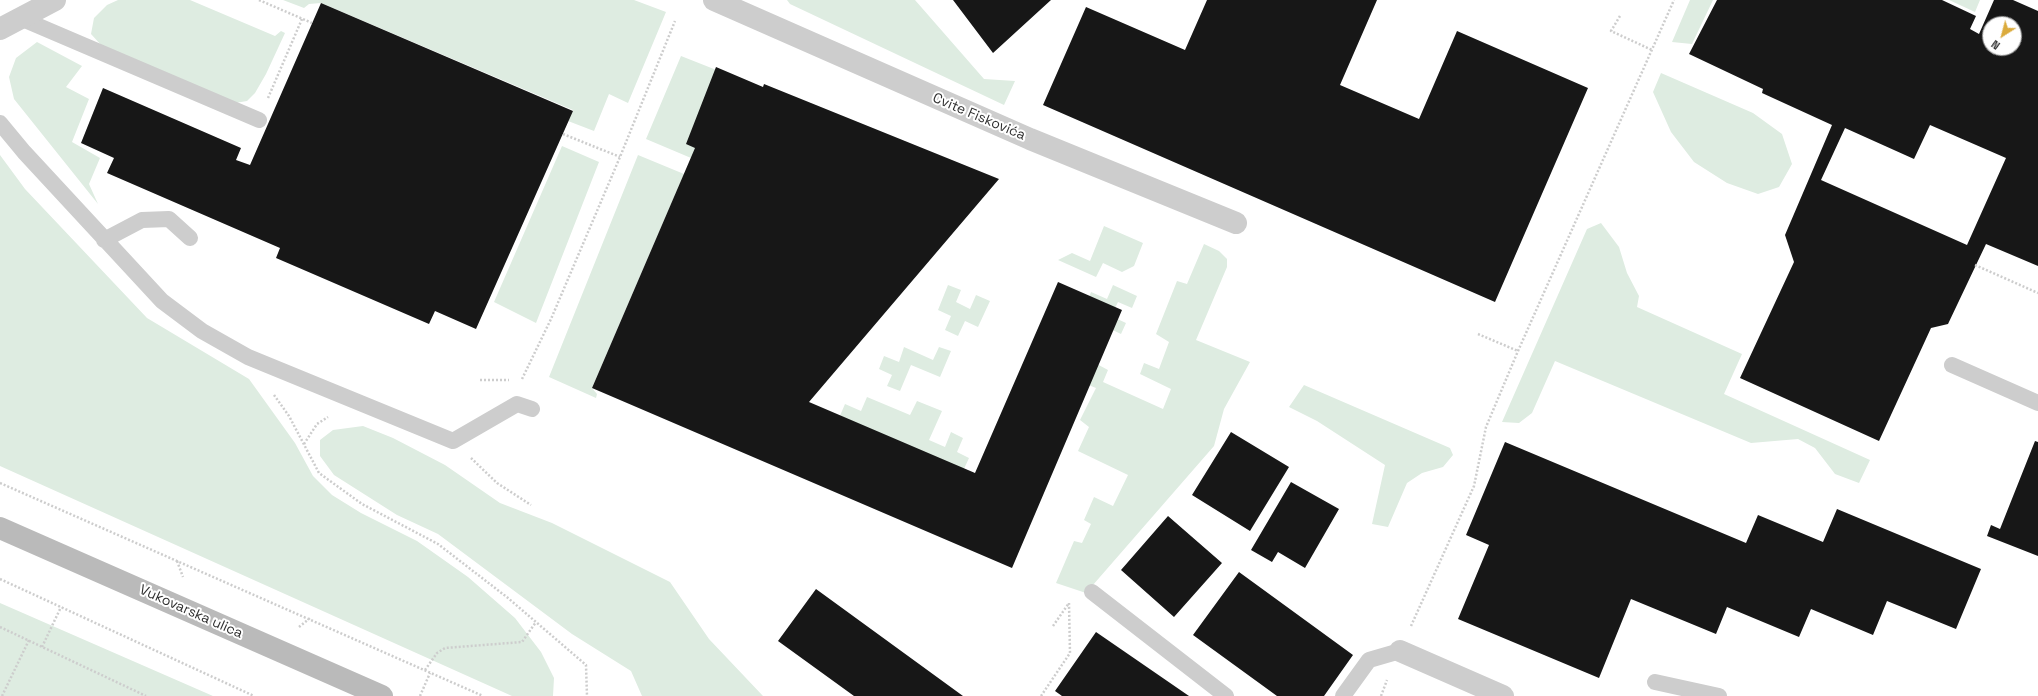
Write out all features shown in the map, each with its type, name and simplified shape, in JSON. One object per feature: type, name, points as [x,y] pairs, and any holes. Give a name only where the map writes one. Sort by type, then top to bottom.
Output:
[{"type":"street","points":[[0,29],[55,0]]},
{"type":"street","name":"Cvite Fiskovića","points":[[722,1],[779,30],[1030,139],[1236,223]]},
{"type":"street","name":"Vukovarska ulica","points":[[0,528],[382,696]]},
{"type":"street","points":[[1400,651],[1503,696]]},
{"type":"lane","points":[[20,18],[259,120]]},
{"type":"lane","points":[[0,123],[24,152],[104,240],[162,301],[202,331],[248,357],[454,441],[517,404],[532,409]]},
{"type":"lane","points":[[104,240],[142,220],[170,219],[190,238]]},
{"type":"lane","points":[[1952,366],[2038,403]]},
{"type":"lane","points":[[1092,592],[1226,696]]},
{"type":"lane","points":[[1343,696],[1369,660],[1400,651]]},
{"type":"lane","points":[[1655,682],[1719,696]]},
{"type":"path","points":[[259,0],[312,23]]},
{"type":"path","points":[[1400,651],[1474,486],[1486,427],[1674,0]]},
{"type":"path","points":[[1620,16],[1611,31],[1652,50]]},
{"type":"path","points":[[259,120],[302,19]]},
{"type":"path","points":[[480,380],[522,379],[551,319],[620,157],[675,21]]},
{"type":"path","points":[[563,134],[620,157]]},
{"type":"path","points":[[1975,265],[2038,293]]},
{"type":"path","points":[[1478,334],[1518,352]]},
{"type":"path","points":[[248,357],[288,416],[319,473],[362,504],[438,544],[508,598],[586,665],[587,696]]},
{"type":"path","points":[[304,444],[317,424],[339,410],[361,403]]},
{"type":"path","points":[[454,441],[497,483],[531,505]]},
{"type":"path","points":[[0,483],[310,618],[483,696]]},
{"type":"path","points":[[177,561],[182,577]]},
{"type":"path","points":[[0,579],[254,696]]},
{"type":"path","points":[[1041,696],[1070,653],[1069,603],[1053,626]]},
{"type":"path","points":[[42,647],[61,607]]},
{"type":"path","points":[[299,627],[310,618]]},
{"type":"path","points":[[425,670],[437,653],[445,648],[522,642],[536,622]]},
{"type":"path","points":[[0,627],[146,696]]},
{"type":"path","points":[[2,696],[28,640]]},
{"type":"path","points":[[420,696],[430,673]]},
{"type":"shaded area","points":[[118,0],[190,0],[275,36],[281,31],[285,33],[266,74],[255,93],[247,101],[235,103],[101,45],[91,34],[94,18],[107,5]]},
{"type":"shaded area","points":[[283,0],[634,0],[666,12],[628,103],[609,94],[594,131],[568,121],[573,110],[321,3],[309,4],[304,8]]},
{"type":"shaded area","points":[[787,0],[915,0],[984,79],[1015,81],[1004,105],[790,4]]},
{"type":"shaded area","points":[[1690,0],[1713,0],[1692,44],[1672,42]]},
{"type":"shaded area","points":[[1949,0],[1980,0],[1975,12]]},
{"type":"shaded area","points":[[37,42],[82,66],[66,87],[89,99],[72,142],[100,158],[89,184],[98,204],[14,99],[9,77],[16,58]]},
{"type":"shaded area","points":[[681,56],[762,88],[729,174],[646,139]]},
{"type":"shaded area","points":[[1661,73],[1753,113],[1782,134],[1792,164],[1779,187],[1758,194],[1727,183],[1694,162],[1671,132],[1653,92]]},
{"type":"shaded area","points":[[562,146],[599,162],[536,323],[494,302]]},
{"type":"shaded area","points":[[0,155],[25,189],[147,318],[249,379],[295,443],[313,476],[332,495],[361,513],[417,541],[468,577],[515,618],[541,652],[554,678],[553,696],[512,696],[0,466]]},
{"type":"shaded area","points":[[638,155],[684,174],[592,388],[597,394],[596,398],[549,377]]},
{"type":"shaded area","points":[[1601,223],[1619,247],[1627,273],[1639,296],[1637,307],[1742,354],[1724,394],[1870,460],[1859,483],[1835,474],[1815,448],[1798,439],[1751,443],[1555,361],[1532,413],[1519,423],[1502,422],[1587,229]]},
{"type":"shaded area","points":[[1104,226],[1143,243],[1134,266],[1122,272],[1103,263],[1096,277],[1058,260],[1072,253],[1090,261]]},
{"type":"shaded area","points":[[1204,244],[1219,251],[1227,259],[1227,267],[1196,340],[1250,362],[1224,409],[1214,446],[1086,593],[1056,583],[1074,541],[1082,543],[1091,524],[1084,520],[1094,497],[1113,506],[1128,475],[1078,451],[1089,427],[1080,420],[1096,388],[1086,384],[1095,363],[1108,370],[1103,382],[1163,409],[1171,389],[1140,374],[1144,363],[1159,369],[1169,342],[1156,334],[1177,281],[1187,284]]},
{"type":"shaded area","points":[[948,285],[961,290],[956,302],[970,309],[976,295],[990,301],[978,327],[965,321],[958,336],[945,330],[951,316],[938,310]]},
{"type":"shaded area","points":[[1113,285],[1137,296],[1132,308],[1118,302],[1111,316],[1126,323],[1121,334],[1098,323],[1086,305],[1091,292],[1107,299]]},
{"type":"shaded area","points":[[904,347],[933,360],[939,347],[951,351],[940,377],[911,365],[900,391],[887,386],[892,375],[879,369],[884,356],[899,362]]},
{"type":"shaded area","points":[[1304,385],[1450,448],[1453,455],[1443,467],[1422,473],[1407,483],[1388,527],[1372,524],[1385,465],[1317,421],[1289,407]]},
{"type":"shaded area","points":[[867,397],[910,415],[917,401],[942,411],[929,440],[945,447],[951,432],[963,438],[957,452],[969,458],[963,471],[839,418],[845,404],[861,411]]},
{"type":"shaded area","points":[[363,426],[393,438],[445,465],[500,503],[552,523],[670,582],[709,639],[763,696],[642,696],[631,671],[572,634],[438,534],[397,515],[334,475],[320,456],[320,440],[333,430]]},
{"type":"shaded area","points":[[0,603],[213,696],[0,696]]},
{"type":"building","points":[[953,0],[1051,0],[993,53]]},
{"type":"building","points":[[1207,0],[1377,0],[1340,85],[1419,119],[1457,31],[1588,88],[1495,302],[1043,105],[1086,7],[1185,50]]},
{"type":"building","points":[[1717,0],[1942,0],[1976,16],[1970,29],[1979,34],[1982,27],[1982,56],[2022,56],[2022,16],[1987,16],[1994,0],[2013,0],[2038,11],[2038,266],[1986,244],[1948,324],[1931,328],[1879,441],[1740,378],[1794,262],[1785,235],[1832,125],[1762,93],[1763,89],[1689,54]],"holes":[[[1930,125],[2006,158],[1967,245],[1821,180],[1845,128],[1914,159]]]},
{"type":"building","points":[[321,3],[573,111],[476,329],[435,311],[429,324],[276,258],[280,248],[107,173],[114,158],[81,143],[103,88],[241,148],[236,160],[250,165]]},
{"type":"building","points":[[716,67],[763,87],[764,84],[999,179],[809,402],[975,473],[1058,282],[1122,310],[1012,568],[592,388],[695,148],[686,144]]},
{"type":"building","points":[[1231,432],[1289,467],[1250,531],[1192,495]]},
{"type":"building","points":[[2035,441],[2038,442],[2038,556],[1987,536],[1991,525],[2000,529]]},
{"type":"building","points":[[1505,442],[1746,543],[1758,515],[1823,542],[1837,509],[1981,569],[1956,629],[1887,601],[1873,635],[1811,609],[1799,637],[1727,607],[1716,634],[1631,599],[1599,678],[1458,619],[1489,545],[1466,535]]},
{"type":"building","points":[[1291,482],[1339,509],[1305,568],[1278,552],[1272,562],[1251,550]]},
{"type":"building","points":[[1168,516],[1222,563],[1174,617],[1121,570]]},
{"type":"building","points":[[1239,572],[1353,655],[1324,696],[1277,696],[1193,635]]},
{"type":"building","points":[[816,589],[963,696],[854,696],[778,641]]},
{"type":"building","points":[[1096,632],[1189,696],[1062,696],[1055,691]]}]
